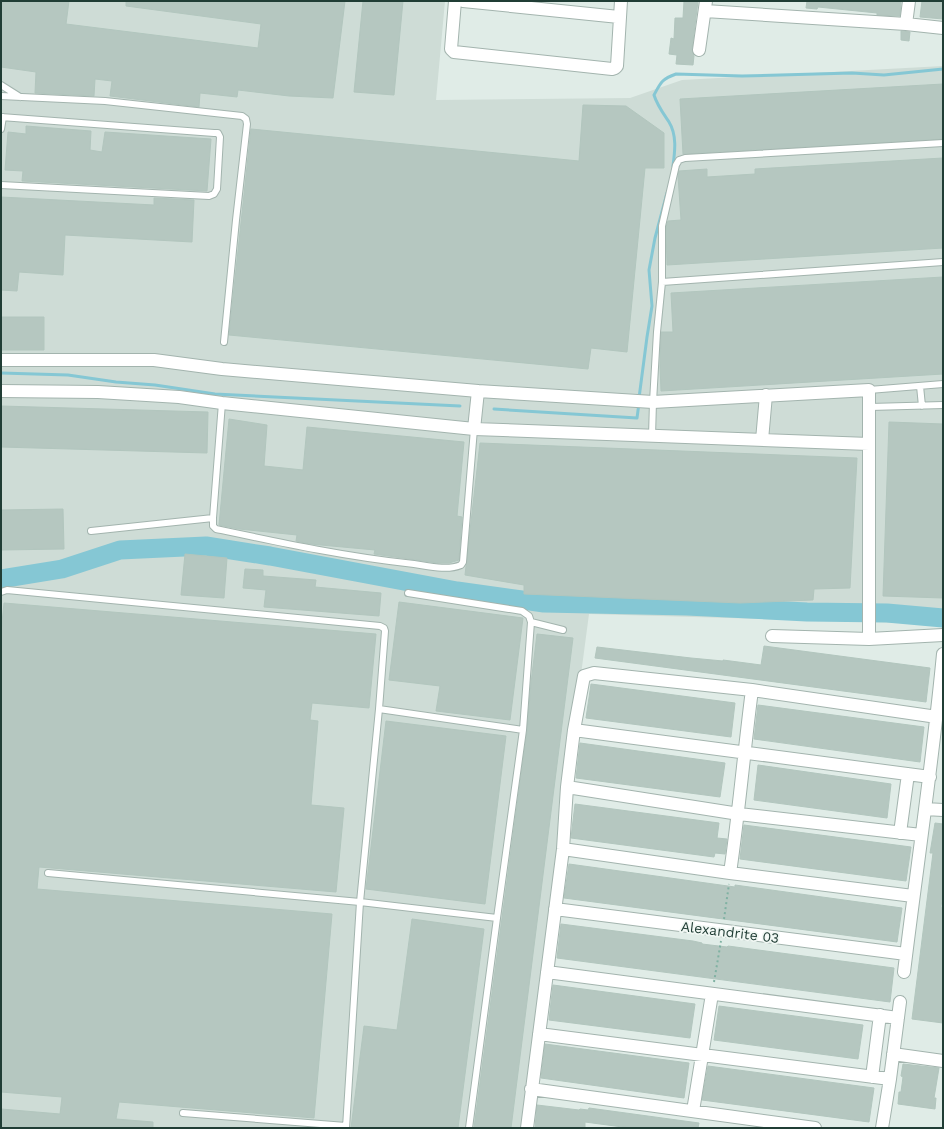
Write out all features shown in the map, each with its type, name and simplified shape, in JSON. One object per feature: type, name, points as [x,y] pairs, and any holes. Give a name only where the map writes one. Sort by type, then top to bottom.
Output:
[{"type":"street","points":[[455,1],[451,49],[454,52],[612,69],[617,66],[621,1]]},
{"type":"street","points":[[463,1],[619,17]]},
{"type":"street","points":[[906,24],[908,1]]},
{"type":"street","points":[[699,50],[706,6],[943,28]]},
{"type":"street","points":[[1,360],[154,360],[222,370],[477,395],[649,402],[869,390],[869,639]]},
{"type":"street","points":[[1,391],[98,392],[179,397],[222,403],[474,424],[652,436],[869,444]]},
{"type":"street","points":[[474,424],[477,395]]},
{"type":"street","points":[[762,440],[766,395]]},
{"type":"street","points":[[772,636],[869,639],[943,635]]},
{"type":"street","points":[[904,972],[921,835],[930,777],[943,654]]},
{"type":"street","points":[[526,1128],[563,849],[567,787],[574,730],[584,676],[594,673],[752,690],[937,717]]},
{"type":"street","points":[[730,873],[739,814],[744,752],[752,690]]},
{"type":"street","points":[[574,730],[930,777]]},
{"type":"street","points":[[900,833],[908,774]]},
{"type":"street","points":[[567,787],[739,814],[921,835]]},
{"type":"street","points":[[925,809],[943,810]]},
{"type":"street","points":[[563,849],[730,873],[913,896]]},
{"type":"street","name":"Alexandrite 03","points":[[555,909],[906,954]]},
{"type":"street","points":[[547,972],[898,1018]]},
{"type":"street","points":[[693,1112],[712,994]]},
{"type":"street","points":[[882,1128],[900,1002]]},
{"type":"street","points":[[872,1077],[880,1016]]},
{"type":"street","points":[[539,1034],[890,1079]]},
{"type":"street","points":[[893,1054],[943,1061]]},
{"type":"street","points":[[531,1089],[693,1112],[770,1125],[815,1128]]},
{"type":"lane","points":[[1,86],[22,98]]},
{"type":"lane","points":[[1,96],[120,102],[242,116],[246,119],[247,124],[224,342]]},
{"type":"lane","points":[[1,129],[2,117],[218,133],[220,137],[217,189],[214,194],[209,196],[1,185]]},
{"type":"lane","points":[[652,436],[649,402],[662,282],[663,219],[676,165],[679,160],[684,158],[943,143]]},
{"type":"lane","points":[[662,282],[943,262]]},
{"type":"lane","points":[[869,390],[943,384]]},
{"type":"lane","points":[[920,386],[922,406]]},
{"type":"lane","points":[[222,403],[213,518],[213,526],[216,529],[314,550],[450,568],[458,567],[462,565],[463,562],[474,424]]},
{"type":"lane","points":[[870,408],[943,405]]},
{"type":"lane","points":[[91,530],[213,518]]},
{"type":"lane","points":[[1,592],[8,590],[380,626],[384,628],[379,709],[360,902],[346,1127],[183,1113]]},
{"type":"lane","points":[[408,594],[522,611],[529,616],[530,622],[523,730],[469,1128]]},
{"type":"lane","points":[[530,622],[563,630]]},
{"type":"lane","points":[[379,709],[523,730]]},
{"type":"lane","points":[[48,873],[360,902],[497,918]]},
{"type":"shaded area","points":[[1,1],[445,1],[436,100],[630,98],[682,80],[943,66],[943,624],[589,614],[521,1128],[1,1128]]},
{"type":"building","points":[[1,1],[69,1],[66,24],[258,48],[261,24],[126,6],[126,1],[345,1],[333,98],[289,96],[238,90],[237,97],[200,93],[199,107],[110,96],[112,81],[95,79],[94,96],[35,93],[36,72],[1,67]]},
{"type":"building","points":[[363,1],[403,1],[394,95],[354,92]]},
{"type":"building","points":[[684,1],[698,1],[692,49],[694,56],[693,65],[676,64],[677,55],[669,54],[671,38],[674,39],[675,18],[683,18]]},
{"type":"building","points":[[807,1],[901,1],[900,16],[877,15],[877,13],[818,7],[817,9],[806,8]]},
{"type":"building","points":[[922,1],[943,1],[943,19],[920,17]]},
{"type":"building","points":[[901,31],[910,32],[909,41],[901,40]]},
{"type":"building","points":[[943,84],[943,139],[683,154],[680,99]]},
{"type":"building","points":[[583,105],[626,106],[664,133],[664,168],[645,168],[627,352],[591,348],[588,369],[229,335],[251,129],[579,161]]},
{"type":"building","points":[[26,126],[91,131],[90,150],[102,152],[105,132],[211,139],[207,191],[22,181],[23,171],[5,170],[8,132],[26,134]]},
{"type":"building","points":[[943,158],[943,248],[667,265],[666,227],[668,221],[681,220],[678,176],[679,171],[707,169],[707,177],[755,174],[755,169]]},
{"type":"building","points":[[1,197],[154,205],[154,198],[194,200],[192,242],[65,235],[63,275],[19,272],[17,291],[1,290]]},
{"type":"building","points":[[943,277],[943,374],[661,391],[661,332],[673,332],[671,293]]},
{"type":"building","points":[[1,317],[44,317],[44,350],[1,350]]},
{"type":"building","points":[[1,406],[208,412],[207,453],[1,447]]},
{"type":"building","points":[[229,419],[267,425],[264,466],[303,470],[307,427],[464,442],[457,516],[462,517],[459,560],[449,563],[438,563],[374,554],[375,550],[310,544],[296,541],[297,535],[239,529],[219,525]]},
{"type":"building","points":[[889,422],[943,424],[943,598],[883,596]]},
{"type":"building","points":[[480,443],[857,458],[850,588],[814,589],[813,600],[740,603],[524,594],[524,585],[465,575]]},
{"type":"building","points":[[63,509],[64,549],[1,550],[1,510]]},
{"type":"building","points":[[185,554],[227,558],[224,598],[181,595]]},
{"type":"building","points":[[245,569],[263,570],[263,576],[316,580],[315,587],[381,593],[379,616],[264,607],[266,590],[243,588]]},
{"type":"building","points":[[399,602],[523,618],[510,720],[436,711],[440,686],[389,680]]},
{"type":"building","points":[[4,603],[376,634],[369,708],[312,703],[310,720],[318,721],[311,805],[344,808],[336,892],[39,867],[37,889],[332,914],[314,1118],[119,1102],[116,1119],[153,1122],[153,1128],[1,1128],[1,1109],[60,1114],[62,1097],[1,1092],[1,632]]},
{"type":"building","points":[[537,634],[573,638],[511,1128],[474,1128],[527,731]]},
{"type":"building","points":[[764,646],[930,668],[926,702],[595,658],[597,647],[761,665]]},
{"type":"building","points":[[591,684],[735,703],[731,737],[586,718]]},
{"type":"building","points":[[758,705],[924,727],[920,762],[754,739]]},
{"type":"building","points":[[386,721],[506,736],[485,904],[366,889]]},
{"type":"building","points":[[580,743],[725,763],[720,797],[576,778]]},
{"type":"building","points":[[758,765],[891,784],[887,818],[754,800]]},
{"type":"building","points":[[575,804],[719,823],[717,838],[727,839],[725,854],[715,853],[714,857],[571,838]]},
{"type":"building","points":[[935,823],[943,824],[943,891],[941,907],[943,908],[943,1023],[912,1019],[933,853],[930,853]]},
{"type":"building","points":[[744,825],[911,847],[906,881],[740,859]]},
{"type":"building","points":[[569,864],[902,908],[897,942],[564,898]]},
{"type":"building","points":[[412,919],[484,929],[458,1128],[351,1128],[364,1026],[397,1030]]},
{"type":"building","points":[[561,924],[693,941],[702,944],[728,946],[894,968],[890,1002],[557,958]]},
{"type":"building","points":[[553,985],[695,1004],[690,1038],[549,1020]]},
{"type":"building","points":[[719,1006],[863,1025],[858,1059],[714,1040]]},
{"type":"building","points":[[545,1044],[689,1063],[684,1098],[541,1078]]},
{"type":"building","points":[[903,1064],[939,1068],[934,1098],[936,1098],[935,1109],[898,1104],[899,1092],[901,1092],[903,1077],[901,1076]]},
{"type":"building","points":[[708,1066],[874,1088],[869,1122],[702,1100]]},
{"type":"building","points":[[537,1105],[579,1110],[588,1110],[589,1108],[699,1123],[698,1128],[630,1128],[585,1122],[585,1128],[535,1128]]},
{"type":"waterway","points":[[673,166],[675,149],[672,127],[658,106],[654,95],[662,82],[676,74],[742,76],[852,73],[884,75],[943,69]]},
{"type":"waterway","points":[[639,398],[652,306],[649,270],[655,238],[667,193]]},
{"type":"waterway","points":[[1,373],[68,375],[116,382],[155,385],[215,394],[460,406]]},
{"type":"waterway","points":[[494,409],[637,418],[639,403]]},
{"type":"waterway","points":[[1,579],[62,569],[120,550],[206,546],[270,556],[457,591],[544,603],[687,606],[807,612],[887,613],[943,618]]}]
